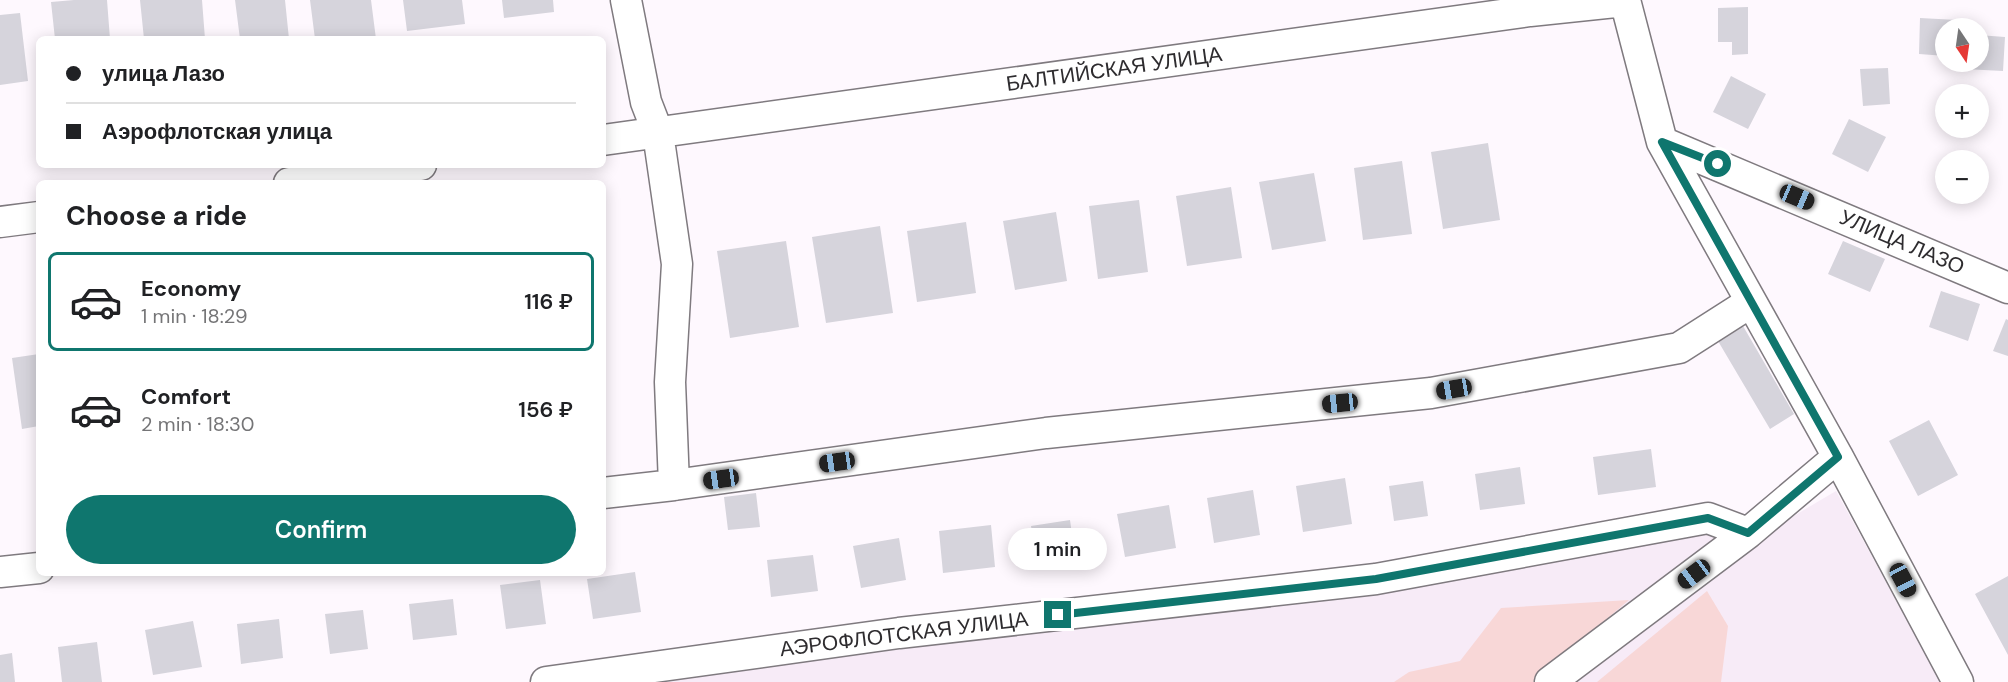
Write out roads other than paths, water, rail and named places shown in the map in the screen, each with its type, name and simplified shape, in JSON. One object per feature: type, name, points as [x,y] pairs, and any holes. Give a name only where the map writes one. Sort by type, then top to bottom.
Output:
[{"type":"street","points":[[626,0],[646,102],[658,133],[677,264],[670,382],[674,485]]},
{"type":"street","points":[[1625,0],[1662,142],[1838,457],[1958,682]]},
{"type":"street","name":"БАЛТИЙСКАЯ УЛИЦА","points":[[606,140],[1530,11],[1625,0]]},
{"type":"street","name":"УЛИЦА ЛАЗО","points":[[1662,142],[2008,288]]},
{"type":"street","points":[[311,180],[399,168]]},
{"type":"street","points":[[0,222],[36,217]]},
{"type":"street","points":[[606,493],[1046,433],[1431,393],[1678,348],[1751,302]]},
{"type":"street","points":[[1550,682],[1748,533],[1838,457]]},
{"type":"street","name":"АЭРОФЛОТСКАЯ УЛИЦА","points":[[546,682],[899,633],[1376,579],[1708,518],[1748,533]]},
{"type":"street","points":[[0,572],[36,568]]}]
